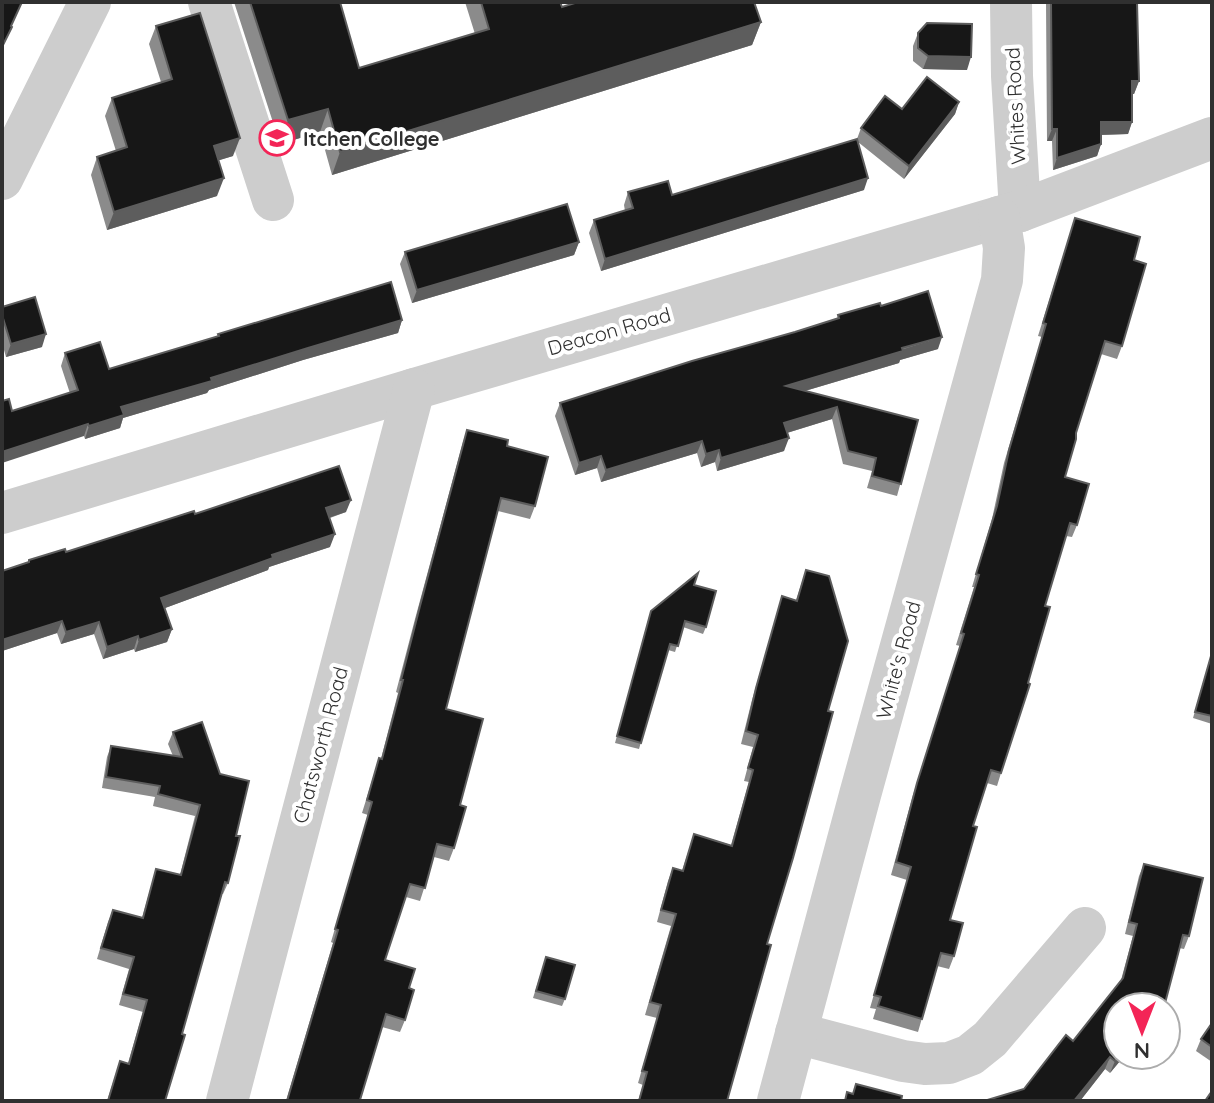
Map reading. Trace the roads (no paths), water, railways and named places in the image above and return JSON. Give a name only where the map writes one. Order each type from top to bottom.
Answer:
[{"type":"street","points":[[2,179],[90,2]]},
{"type":"street","points":[[209,2],[273,200]]},
{"type":"street","name":"Whites Road","points":[[1009,214],[1011,2]]},
{"type":"street","name":"Deacon Road","points":[[2,513],[1009,214],[1212,138]]},
{"type":"street","name":"White's Road","points":[[778,1101],[1002,280],[1009,214]]},
{"type":"street","name":"Chatsworth Road","points":[[227,1101],[414,389]]},
{"type":"street","points":[[796,1033],[903,1061],[949,1063],[970,1055],[990,1039],[1085,928]]},
{"type":"place","name":"Itchen College","points":[[277,138]]}]
